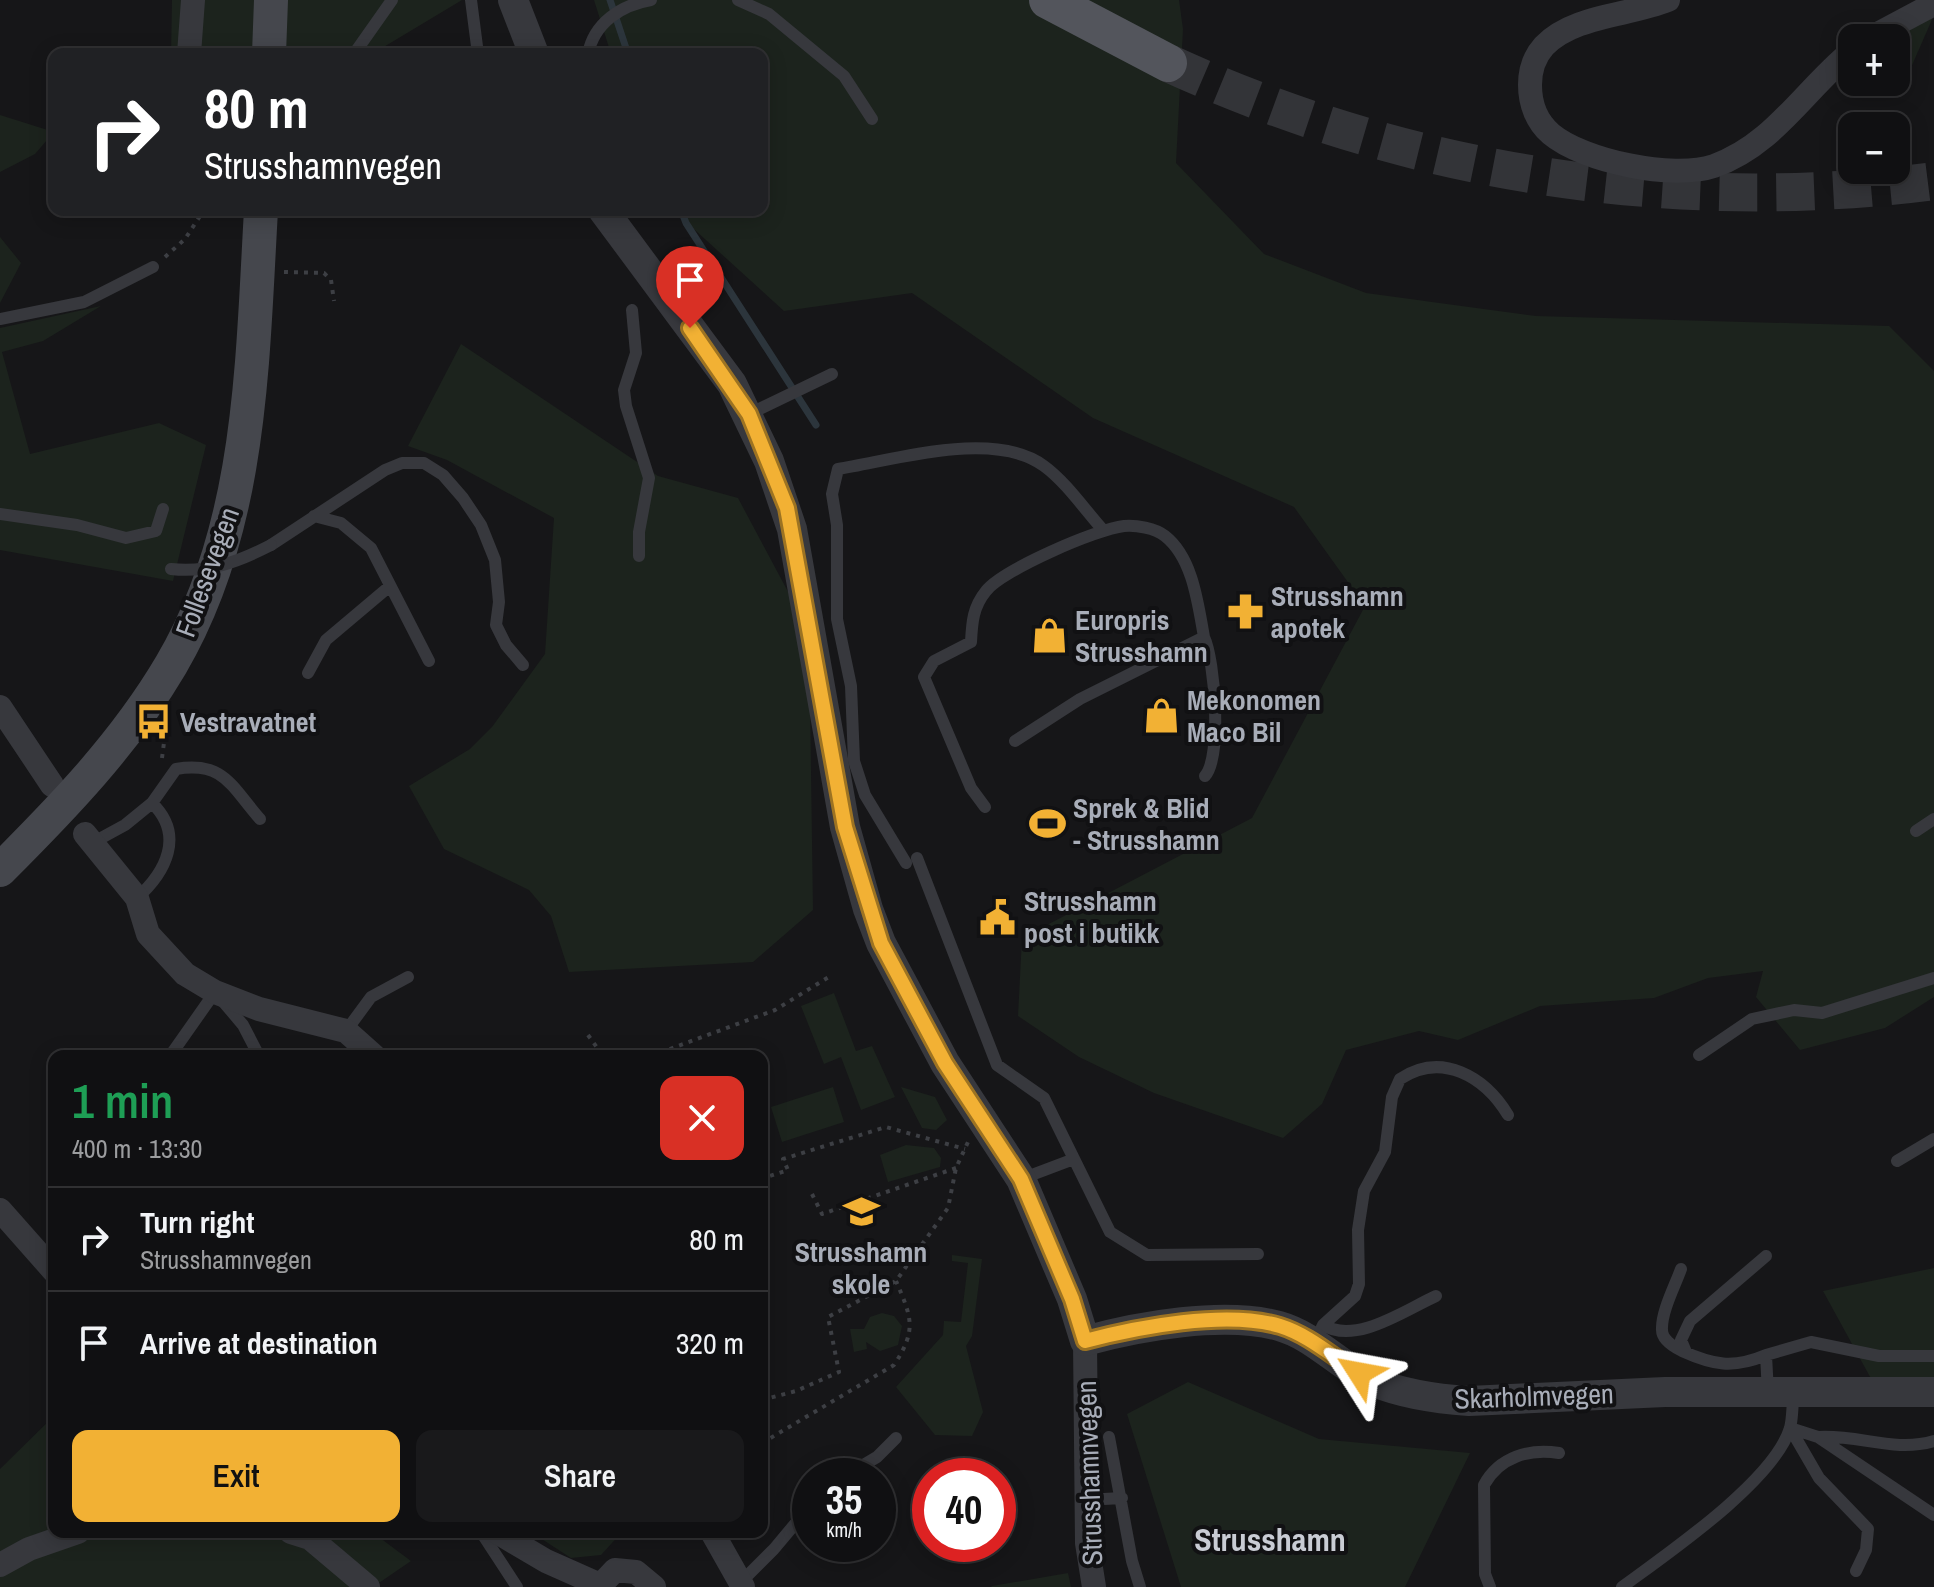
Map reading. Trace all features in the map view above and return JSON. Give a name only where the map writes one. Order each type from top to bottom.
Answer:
[{"type":"main road","points":[[269,48],[271,0]]},
{"type":"main road","points":[[1048,0],[1168,63]]},
{"type":"main road","name":"Follesevegen","points":[[4,858],[78,789],[144,706],[191,624],[213,572],[233,506],[252,370],[261,216]]},
{"type":"street","points":[[189,48],[193,0]]},
{"type":"street","points":[[513,0],[532,48]]},
{"type":"street","points":[[1668,0],[1576,26],[1544,46],[1535,59],[1530,93],[1533,107],[1551,134],[1586,152],[1653,170],[1682,172],[1711,167],[1764,139],[1838,65]]},
{"type":"street","points":[[1896,24],[1934,4]]},
{"type":"street","name":"Strusshamnvegen","points":[[608,216],[755,412],[787,508],[845,827],[868,909],[881,943],[945,1063],[1021,1179],[1072,1299],[1085,1341],[1087,1543],[1094,1587]]},
{"type":"street","points":[[0,707],[52,785]]},
{"type":"street","points":[[88,838],[137,898],[148,934],[185,974],[215,992],[259,1009],[346,1031],[367,1050]]},
{"type":"street","points":[[0,1210],[48,1264]]},
{"type":"street","name":"Skarholmvegen","points":[[1085,1341],[1160,1327],[1246,1320],[1319,1334],[1374,1381],[1440,1399],[1496,1403],[1633,1393],[1934,1392]]},
{"type":"street","points":[[0,1565],[29,1549],[61,1538]]},
{"type":"street","points":[[310,1538],[368,1587]]},
{"type":"street","points":[[507,1538],[599,1586],[615,1570],[626,1570],[636,1572],[654,1587]]},
{"type":"street","points":[[715,1538],[742,1584]]},
{"type":"lane","points":[[358,48],[392,0]]},
{"type":"lane","points":[[471,0],[477,48]]},
{"type":"lane","points":[[590,48],[599,27],[609,18],[651,0]]},
{"type":"lane","points":[[738,0],[769,14],[844,76],[872,119]]},
{"type":"lane","points":[[0,319],[84,302],[153,267]]},
{"type":"lane","points":[[632,310],[636,353],[624,390],[626,406],[649,478],[639,532],[639,556]]},
{"type":"lane","points":[[755,412],[832,374]]},
{"type":"lane","points":[[1103,530],[1044,466],[1010,451],[961,449],[838,469],[832,494],[837,525],[837,619],[851,686],[854,761],[865,795],[912,860],[997,1065],[1044,1098],[1110,1232],[1147,1255],[1258,1254]]},
{"type":"lane","points":[[171,569],[200,571],[222,566],[271,545],[402,463],[424,463],[463,498],[481,525],[495,560],[499,602],[496,625],[506,645],[523,665]]},
{"type":"lane","points":[[0,514],[77,525],[126,538],[156,531],[163,509]]},
{"type":"lane","points":[[314,516],[328,518],[353,531],[371,548],[429,661]]},
{"type":"lane","points":[[985,807],[971,788],[924,677],[934,661],[971,642],[976,606],[988,588],[1007,573],[1103,530],[1127,525],[1164,535],[1176,548],[1190,575],[1213,663],[1213,759],[1205,776]]},
{"type":"lane","points":[[308,673],[326,640],[390,586]]},
{"type":"lane","points":[[1015,741],[1080,699],[1204,637]]},
{"type":"lane","points":[[88,838],[125,825],[152,803],[176,769],[204,765],[222,775],[260,819]]},
{"type":"lane","points":[[137,898],[159,878],[172,843],[161,812],[152,803]]},
{"type":"lane","points":[[1916,831],[1934,819]]},
{"type":"lane","points":[[346,1031],[371,997],[408,977]]},
{"type":"lane","points":[[1699,1055],[1752,1019],[1794,1010],[1822,1013],[1934,978]]},
{"type":"lane","points":[[174,1050],[215,992],[243,1025],[256,1050]]},
{"type":"lane","points":[[1319,1334],[1355,1296],[1360,1270],[1358,1230],[1364,1191],[1385,1152],[1395,1087],[1408,1074],[1458,1069],[1492,1091],[1508,1115]]},
{"type":"lane","points":[[1897,1161],[1934,1139]]},
{"type":"lane","points":[[1021,1179],[1074,1159]]},
{"type":"lane","points":[[1686,1352],[1681,1340],[1690,1321],[1766,1256]]},
{"type":"lane","points":[[1681,1269],[1662,1332],[1674,1348],[1693,1358],[1727,1365],[1747,1363],[1811,1342],[1879,1356],[1934,1356]]},
{"type":"lane","name":"Skarholmvegen","points":[[1319,1334],[1360,1330],[1436,1296]]},
{"type":"lane","points":[[1766,1355],[1781,1392],[1790,1428],[1819,1478],[1868,1529],[1866,1550],[1856,1571]]},
{"type":"lane","points":[[1790,1428],[1818,1437],[1894,1447],[1934,1441]]},
{"type":"lane","points":[[1622,1587],[1742,1491],[1775,1456],[1790,1428]]},
{"type":"lane","points":[[1109,1437],[1132,1561],[1140,1587]]},
{"type":"lane","points":[[1818,1437],[1934,1515]]},
{"type":"lane","points":[[875,1458],[896,1438]]},
{"type":"lane","points":[[1490,1587],[1485,1574],[1484,1498],[1484,1485],[1489,1475],[1530,1451],[1559,1453]]},
{"type":"lane","points":[[1086,1500],[1122,1498]]},
{"type":"lane","points":[[742,1584],[792,1528]]},
{"type":"lane","points":[[485,1538],[517,1587]]},
{"type":"path","points":[[153,267],[185,239],[200,216]]},
{"type":"path","points":[[277,272],[324,273],[331,280],[334,301]]},
{"type":"path","points":[[144,706],[166,723],[152,803]]},
{"type":"path","points":[[667,1050],[775,1010],[832,975]]},
{"type":"path","points":[[588,1035],[599,1050]]},
{"type":"path","points":[[768,1177],[788,1170],[783,1159],[886,1127],[965,1149]]},
{"type":"path","points":[[768,1398],[796,1391],[839,1372],[828,1317],[896,1281],[948,1208],[956,1168],[972,1134]]},
{"type":"path","points":[[812,1194],[822,1214],[956,1168]]},
{"type":"path","points":[[768,1439],[894,1365],[908,1343],[911,1325],[896,1281]]},
{"type":"shaded area","points":[[172,0],[462,0],[382,48],[171,48]]},
{"type":"shaded area","points":[[594,0],[1179,0],[1183,29],[1176,163],[1264,254],[1366,293],[1536,316],[1889,326],[1934,371],[1934,997],[1885,1028],[1800,1050],[1756,997],[1763,971],[1708,978],[1654,998],[1540,1006],[1458,1040],[1419,1031],[1346,1050],[1322,1104],[1283,1138],[1154,1093],[1079,1057],[1018,1016],[1022,938],[1252,818],[1365,606],[1294,507],[1093,418],[912,293],[784,311],[680,216],[768,216],[768,48],[609,48]]},
{"type":"shaded area","points":[[1934,15],[1910,70],[1910,27]]},
{"type":"shaded area","points":[[0,115],[48,130],[48,139],[35,154],[0,172]]},
{"type":"shaded area","points":[[0,237],[21,263],[0,303]]},
{"type":"shaded area","points":[[101,306],[43,341],[2,352],[30,454],[159,423],[206,445],[173,581],[0,550],[0,328]]},
{"type":"shaded area","points":[[461,344],[658,476],[738,498],[809,631],[813,910],[753,962],[569,972],[551,916],[529,890],[444,849],[409,786],[470,749],[492,727],[545,654],[554,518],[447,460],[408,446]]},
{"type":"shaded area","points":[[834,993],[856,1051],[872,1046],[895,1097],[861,1110],[841,1057],[824,1064],[801,1006]]},
{"type":"shaded area","points":[[833,1087],[844,1122],[782,1142],[771,1107]]},
{"type":"shaded area","points":[[901,1087],[935,1097],[947,1120],[936,1130],[922,1128]]},
{"type":"shaded area","points":[[906,1145],[934,1148],[941,1158],[940,1167],[888,1182],[880,1155]]},
{"type":"shaded area","points":[[952,1255],[982,1259],[972,1336],[966,1346],[983,1412],[972,1436],[935,1435],[896,1387],[943,1335],[944,1321],[961,1322],[968,1263],[952,1261]]},
{"type":"shaded area","points":[[1934,1268],[1934,1393],[1880,1395],[1823,1291]]},
{"type":"shaded area","points":[[882,1313],[894,1316],[902,1326],[898,1345],[880,1351],[866,1342],[867,1349],[854,1352],[850,1329],[864,1329],[870,1317]]},
{"type":"shaded area","points":[[1188,1382],[1319,1439],[1470,1453],[1405,1587],[1181,1587],[1127,1414]]},
{"type":"shaded area","points":[[48,1422],[48,1538],[380,1538],[411,1561],[373,1587],[0,1587],[0,1469]]},
{"type":"shaded area","points":[[540,1538],[617,1538],[601,1555],[571,1558]]},
{"type":"shaded area","points":[[1068,1573],[1071,1587],[991,1587],[992,1586]]},
{"type":"waterway","points":[[610,0],[626,48]]},
{"type":"waterway","points":[[683,216],[816,425]]},
{"type":"tunnel","points":[[1168,63],[1259,101],[1352,133],[1447,158],[1543,176],[1640,188],[1738,192],[1836,190],[1934,181]]},
{"type":"place","name":"Strusshamn apotek","points":[[1245,612]]},
{"type":"place","name":"Europris Strusshamn","points":[[1049,636]]},
{"type":"place","name":"Mekonomen Maco Bil","points":[[1161,716]]},
{"type":"place","name":"Vestravatnet","points":[[154,722]]},
{"type":"place","name":"Sprek & Blid - Strusshamn","points":[[1047,824]]},
{"type":"place","name":"Strusshamn post i butikk","points":[[998,917]]},
{"type":"place","name":"Strusshamn skole","points":[[861,1212]]},
{"type":"district","name":"Strusshamn","points":[[1270,1540]]},
{"type":"route","points":[[690,328],[732,384],[749,414],[787,508],[799,580],[812,630],[824,718],[845,827],[881,943],[945,1063],[988,1123],[1021,1179],[1072,1299],[1085,1341],[1160,1327],[1246,1320],[1281,1327],[1315,1342],[1359,1373]]}]
